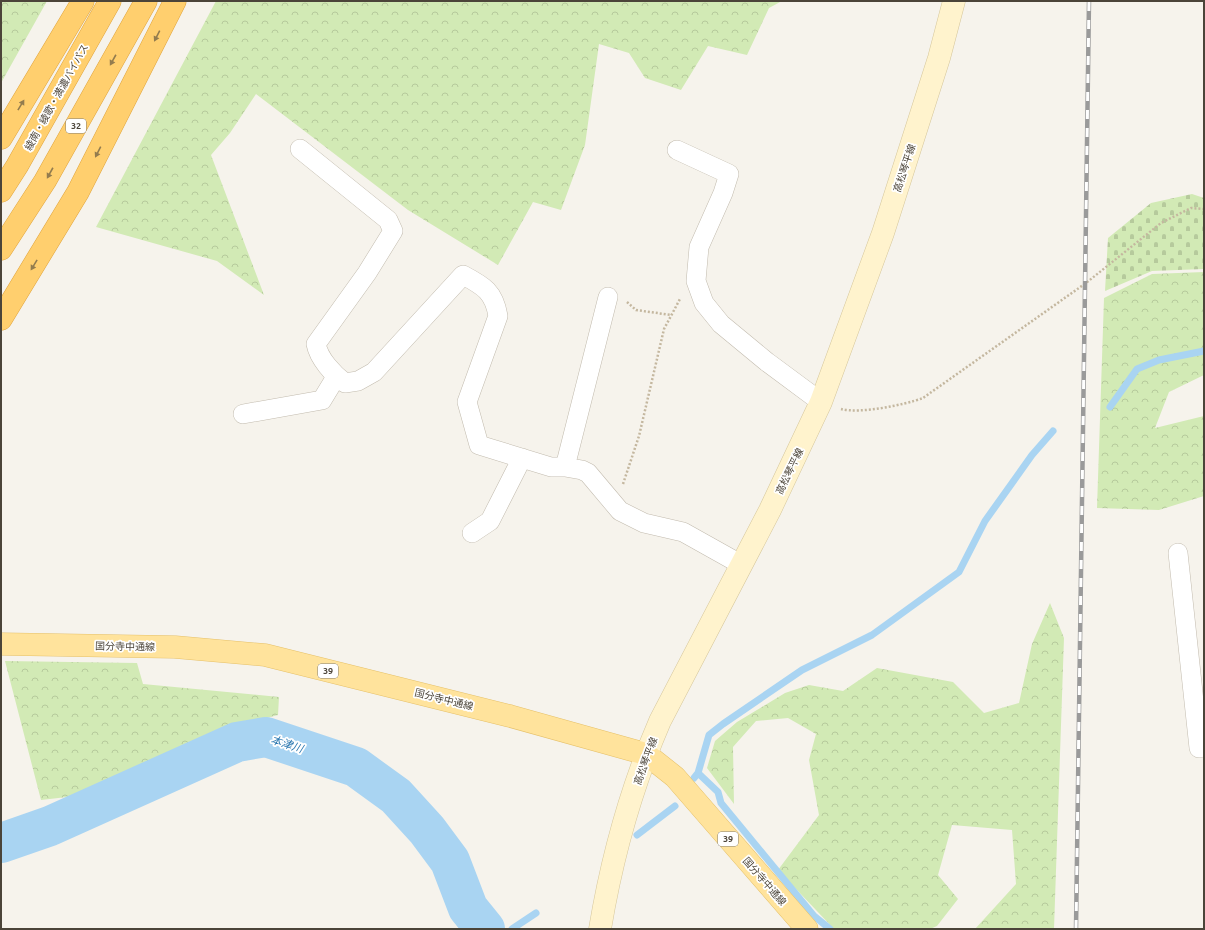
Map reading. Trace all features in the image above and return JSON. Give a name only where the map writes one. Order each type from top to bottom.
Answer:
[{"type":"highway","points":[[1,138],[83,1]]},
{"type":"highway","name":"綾南・綾歌・満濃バイパス","points":[[1,191],[18,166],[110,1]]},
{"type":"highway","name":"32","points":[[1,249],[45,181],[146,1]]},
{"type":"highway","points":[[1,319],[78,192],[174,1]]},
{"type":"main road","name":"高松琴平線","points":[[600,929],[618,840],[646,754],[660,721],[742,565],[799,452],[821,402],[883,233],[939,58],[954,1]]},
{"type":"main road","name":"国分寺中通線","points":[[1,644],[175,647],[265,655],[510,716],[646,754],[675,777],[807,929]]},
{"type":"street","points":[[300,149],[388,220],[393,231],[367,273],[316,344],[317,351],[336,377],[345,383],[358,381],[374,372],[463,276],[483,285],[496,303],[498,316],[467,402],[479,445],[551,467],[565,467],[582,470],[588,473],[612,504],[620,511],[644,523],[683,532],[742,565]]},
{"type":"street","points":[[677,150],[730,174],[700,247],[696,281],[704,303],[722,324],[744,343],[821,402]]},
{"type":"street","points":[[565,467],[608,297]]},
{"type":"street","points":[[242,414],[322,400],[336,377]]},
{"type":"street","points":[[472,533],[490,521],[522,458]]},
{"type":"street","points":[[1178,553],[1197,668],[1199,748]]},
{"type":"path","points":[[821,402],[850,411],[905,404],[923,398],[1086,283],[1160,223],[1191,208],[1204,209]]},
{"type":"path","points":[[608,297],[618,292],[636,310],[671,315]]},
{"type":"path","points":[[612,504],[626,479],[639,436],[664,329],[681,296]]},
{"type":"green space","points":[[1,1],[47,1],[1,83]]},
{"type":"green space","points":[[216,1],[782,1],[769,8],[747,55],[708,46],[681,90],[645,78],[629,53],[599,44],[585,145],[561,210],[533,202],[498,265],[408,210],[256,94],[230,133],[211,155],[264,295],[217,261],[96,227]]},
{"type":"green space","points":[[1192,194],[1204,198],[1204,269],[1152,271],[1105,291],[1108,238],[1151,203]]},
{"type":"green space","points":[[1204,272],[1204,375],[1169,392],[1155,428],[1204,416],[1204,496],[1159,510],[1097,508],[1104,298],[1152,274]]},
{"type":"green space","points":[[1050,603],[1064,638],[1054,929],[975,929],[1016,884],[1012,830],[952,825],[938,875],[958,899],[937,926],[930,929],[834,929],[778,870],[819,815],[809,760],[816,734],[788,718],[756,721],[733,747],[734,804],[707,768],[715,741],[737,722],[785,693],[809,685],[843,691],[877,668],[953,682],[984,713],[1019,703],[1032,644]]},
{"type":"green space","points":[[5,661],[137,663],[143,684],[279,697],[278,715],[225,729],[93,794],[41,800]]},
{"type":"waterway","points":[[1110,407],[1137,369],[1159,360],[1204,351]]},
{"type":"waterway","points":[[694,778],[698,773],[709,735],[723,724],[802,670],[872,635],[959,572],[985,521],[1032,455],[1053,431]]},
{"type":"waterway","name":"本津川","points":[[1,843],[50,826],[237,742],[266,737],[356,767],[396,796],[427,830],[450,861],[468,908],[485,929]]},
{"type":"waterway","points":[[698,773],[718,792],[721,803],[814,916],[830,929]]},
{"type":"waterway","points":[[637,835],[675,806]]},
{"type":"waterway","points":[[512,929],[536,913]]},
{"type":"railway","points":[[1076,929],[1089,1]]}]
